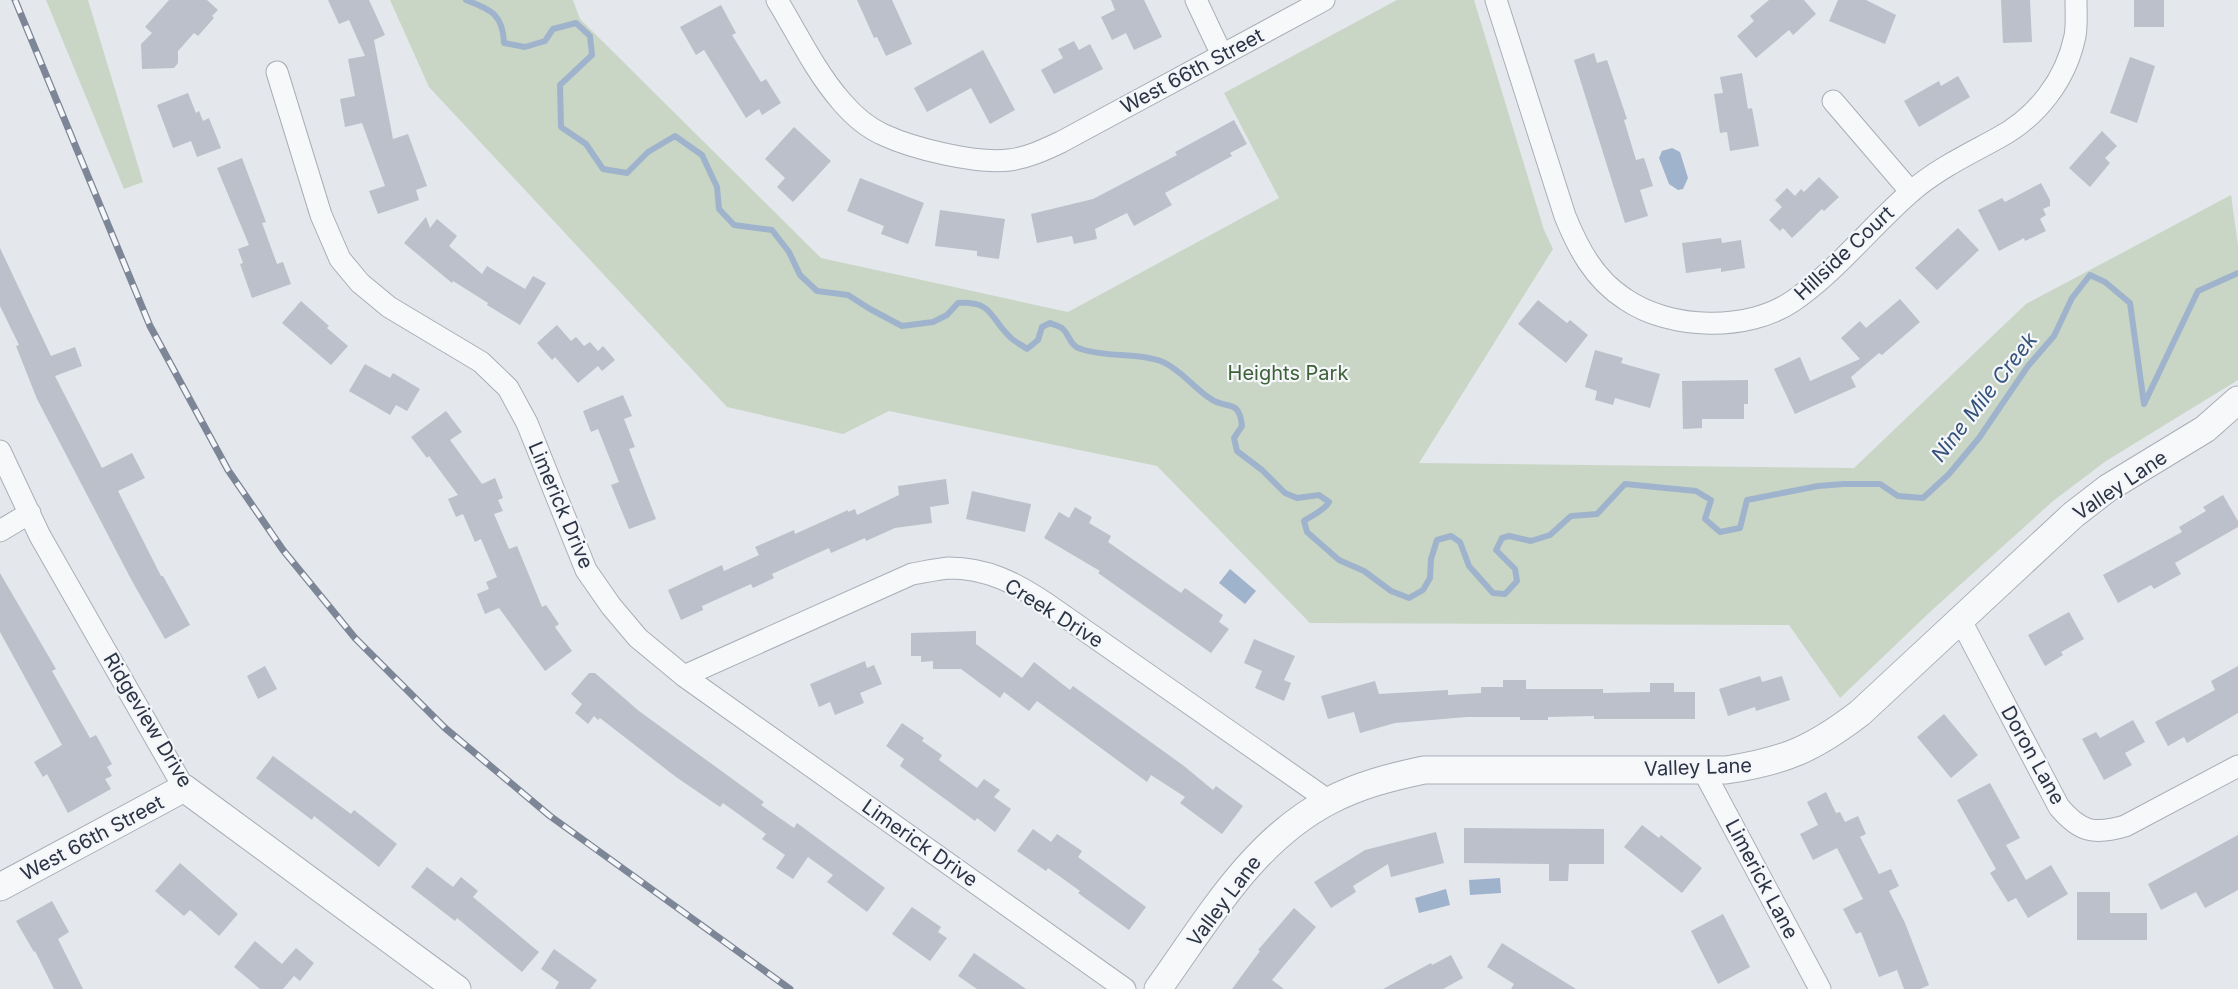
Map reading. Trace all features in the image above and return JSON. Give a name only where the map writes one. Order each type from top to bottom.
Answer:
[{"type":"street","name":"West 66th Street","points":[[777,0],[841,101],[861,120],[882,134],[906,143],[984,161],[1010,160],[1035,154],[1324,0]]},
{"type":"street","points":[[1196,0],[1222,55]]},
{"type":"street","name":"Hillside Court","points":[[1496,0],[1565,216],[1578,248],[1599,276],[1625,300],[1657,315],[1690,323],[1724,324],[1760,316],[1791,302],[1817,281],[1911,192],[1960,158],[2000,138],[2027,119],[2049,94],[2066,65],[2075,35],[2076,0]]},
{"type":"street","name":"Limerick Drive","points":[[277,72],[321,215],[340,259],[360,283],[389,307],[481,362],[508,388],[527,423],[586,570],[611,606],[638,638],[684,676],[1125,989]]},
{"type":"street","points":[[1833,102],[1911,192]]},
{"type":"street","name":"Valley Lane","points":[[1158,989],[1256,856],[1292,824],[1329,801],[1377,781],[1424,770],[1726,770],[1762,765],[1797,753],[1831,735],[1860,713],[2073,515],[2108,488],[2205,429],[2238,400]]},
{"type":"street","name":"Ridgeview Drive","points":[[0,451],[40,536],[184,788],[457,989]]},
{"type":"street","points":[[0,531],[30,513]]},
{"type":"street","name":"Creek Drive","points":[[684,676],[912,574],[948,568],[983,572],[1017,584],[1329,801]]},
{"type":"street","name":"Doron Lane","points":[[1960,620],[2060,807],[2071,821],[2088,830],[2106,831],[2125,826],[2238,766]]},
{"type":"street","name":"Limerick Lane","points":[[1703,770],[1820,989]]},
{"type":"street","name":"West 66th Street","points":[[0,887],[184,788]]},
{"type":"green space","points":[[46,0],[88,0],[143,182],[124,189]]},
{"type":"green space","name":"Heights Park","points":[[390,0],[573,0],[580,19],[821,258],[1068,312],[1279,198],[1224,93],[1397,0],[1474,0],[1544,230],[1553,249],[1419,463],[1854,468],[2026,304],[2231,195],[2238,246],[2238,380],[2106,461],[2053,501],[1931,611],[1840,698],[1789,625],[1310,623],[1157,466],[889,411],[843,434],[727,407],[429,87]]},
{"type":"water","points":[[1672,148],[1680,152],[1688,178],[1683,189],[1678,190],[1669,184],[1659,158],[1662,151]]},
{"type":"water","points":[[1230,569],[1256,591],[1245,604],[1219,583]]},
{"type":"water","points":[[1500,878],[1501,893],[1470,895],[1469,880]]},
{"type":"water","points":[[1446,889],[1450,905],[1419,913],[1415,898]]},
{"type":"building","points":[[169,0],[207,0],[218,10],[198,36],[194,33],[178,51],[178,63],[174,68],[142,69],[141,44],[152,33],[145,27]]},
{"type":"building","points":[[328,0],[369,0],[385,35],[374,40],[393,139],[408,134],[427,186],[416,190],[419,200],[378,214],[369,191],[385,186],[362,123],[345,127],[340,99],[355,96],[348,59],[365,56],[349,20],[339,24]]},
{"type":"building","points":[[857,0],[892,0],[912,44],[886,56],[877,37],[874,38]]},
{"type":"building","points":[[1111,0],[1144,0],[1162,37],[1134,50],[1126,33],[1112,40],[1101,17],[1115,10]]},
{"type":"building","points":[[1769,0],[1804,0],[1816,14],[1793,35],[1789,30],[1756,58],[1737,36],[1754,21],[1750,16]]},
{"type":"building","points":[[1838,0],[1866,0],[1896,15],[1885,44],[1829,21]]},
{"type":"building","points":[[2001,0],[2030,0],[2032,42],[2003,43]]},
{"type":"building","points":[[2134,0],[2164,0],[2164,27],[2134,27]]},
{"type":"building","points":[[721,5],[736,33],[732,35],[761,82],[766,79],[781,103],[762,115],[759,109],[746,118],[704,50],[696,55],[680,27]]},
{"type":"building","points":[[1074,41],[1079,50],[1090,44],[1103,69],[1054,94],[1041,70],[1063,58],[1058,49]]},
{"type":"building","points":[[983,50],[1015,110],[990,124],[971,88],[927,112],[914,88]]},
{"type":"building","points":[[1594,53],[1597,63],[1607,60],[1627,119],[1624,120],[1636,160],[1644,158],[1653,186],[1640,190],[1648,216],[1625,223],[1574,60]]},
{"type":"building","points":[[2130,57],[2155,66],[2137,123],[2110,113]]},
{"type":"building","points":[[1742,73],[1748,109],[1752,108],[1759,146],[1730,151],[1727,132],[1720,133],[1714,94],[1723,93],[1720,77]]},
{"type":"building","points":[[1958,76],[1970,97],[1919,127],[1904,101],[1939,81],[1941,86]]},
{"type":"building","points":[[188,93],[196,113],[199,111],[203,121],[209,118],[221,148],[197,157],[191,141],[173,148],[157,105]]},
{"type":"building","points":[[1234,120],[1247,144],[1230,153],[1232,156],[1165,193],[1172,205],[1134,226],[1127,213],[1095,229],[1097,239],[1074,244],[1072,236],[1037,243],[1031,214],[1093,199],[1177,155],[1175,152]]},
{"type":"building","points":[[794,127],[831,161],[793,202],[777,187],[785,178],[765,159]]},
{"type":"building","points":[[2102,131],[2117,146],[2105,158],[2110,163],[2090,187],[2069,168]]},
{"type":"building","points":[[242,158],[266,222],[262,223],[277,264],[283,262],[291,284],[252,298],[240,264],[243,263],[238,249],[249,245],[217,168]]},
{"type":"building","points":[[1819,177],[1839,197],[1824,211],[1822,209],[1792,238],[1783,228],[1780,231],[1769,220],[1782,207],[1775,200],[1787,188],[1795,196],[1801,189],[1804,192]]},
{"type":"building","points":[[860,178],[924,203],[908,244],[881,234],[884,226],[847,211]]},
{"type":"building","points":[[2041,183],[2050,200],[2050,206],[2043,209],[2046,215],[2040,219],[2046,231],[2025,241],[2024,238],[1999,251],[1978,210],[2002,198],[2005,202]]},
{"type":"building","points":[[940,210],[1005,219],[999,259],[977,256],[977,251],[935,246]]},
{"type":"building","points":[[426,217],[430,228],[437,219],[457,236],[449,246],[482,274],[487,266],[525,289],[533,276],[546,283],[520,325],[453,281],[452,283],[404,243]]},
{"type":"building","points":[[1958,228],[1979,250],[1937,290],[1915,268]]},
{"type":"building","points":[[1721,238],[1722,243],[1741,240],[1745,268],[1721,272],[1721,268],[1686,273],[1682,243]]},
{"type":"building","points":[[0,248],[51,356],[75,347],[82,366],[55,376],[102,468],[132,453],[145,478],[118,491],[161,576],[190,625],[165,639],[132,581],[37,399],[16,346],[19,345],[0,306]]},
{"type":"building","points":[[1900,299],[1920,322],[1882,355],[1879,353],[1851,377],[1856,387],[1795,414],[1774,369],[1800,357],[1810,381],[1860,359],[1841,338],[1860,321],[1866,328]]},
{"type":"building","points":[[1538,300],[1567,323],[1570,320],[1588,335],[1566,363],[1518,324]]},
{"type":"building","points":[[301,301],[348,346],[331,365],[282,323]]},
{"type":"building","points":[[557,325],[571,341],[576,337],[584,346],[590,342],[598,351],[603,346],[615,360],[602,371],[598,366],[578,383],[555,357],[552,360],[537,343]]},
{"type":"building","points":[[1595,350],[1623,358],[1621,363],[1660,374],[1650,408],[1615,398],[1613,405],[1595,400],[1597,391],[1585,387]]},
{"type":"building","points":[[365,364],[390,378],[393,373],[420,389],[407,411],[396,405],[390,415],[349,391]]},
{"type":"building","points":[[1748,380],[1748,404],[1744,404],[1744,419],[1702,419],[1702,428],[1683,429],[1682,381]]},
{"type":"building","points":[[623,395],[632,416],[624,419],[635,447],[629,449],[656,519],[629,529],[611,485],[619,482],[598,429],[591,432],[583,411]]},
{"type":"building","points":[[446,411],[462,432],[450,440],[482,484],[495,478],[503,498],[498,500],[503,511],[494,514],[509,549],[517,546],[542,607],[546,605],[559,624],[555,627],[572,651],[545,671],[499,608],[485,614],[477,594],[489,589],[486,582],[497,577],[481,539],[475,542],[463,514],[456,517],[448,499],[458,495],[429,456],[427,458],[411,437]]},
{"type":"building","points":[[946,479],[949,504],[930,507],[932,523],[895,528],[831,553],[829,548],[772,574],[774,578],[753,588],[751,584],[702,606],[703,610],[681,620],[668,590],[722,565],[724,571],[759,555],[755,547],[794,530],[795,534],[848,510],[848,512],[855,509],[857,515],[899,495],[898,486]]},
{"type":"building","points":[[972,491],[1031,504],[1025,532],[966,519]]},
{"type":"building","points":[[2223,495],[2238,521],[2238,527],[2175,563],[2181,574],[2154,589],[2151,585],[2118,603],[2103,575],[2182,532],[2179,527],[2206,511],[2203,507]]},
{"type":"building","points":[[1075,507],[1092,517],[1089,523],[1111,536],[1108,542],[1181,593],[1185,588],[1223,615],[1219,622],[1229,629],[1211,653],[1098,573],[1100,571],[1044,538],[1059,512],[1069,518]]},
{"type":"building","points":[[0,573],[56,669],[52,671],[90,738],[96,735],[112,764],[107,767],[112,776],[105,779],[111,789],[68,813],[47,774],[43,777],[34,762],[62,745],[0,632]]},
{"type":"building","points":[[2069,612],[2084,639],[2061,652],[2063,655],[2045,666],[2028,635]]},
{"type":"building","points":[[976,631],[976,644],[1022,678],[1034,662],[1070,690],[1073,686],[1184,766],[1213,790],[1216,786],[1243,806],[1222,834],[1180,803],[1185,797],[1151,775],[1147,782],[1037,701],[1029,711],[1004,692],[1000,698],[961,669],[933,669],[933,661],[921,662],[921,656],[911,656],[911,633]]},
{"type":"building","points":[[1254,639],[1295,656],[1284,680],[1291,683],[1284,701],[1255,688],[1262,671],[1244,663]]},
{"type":"building","points":[[865,661],[867,668],[874,665],[882,684],[860,693],[864,703],[835,715],[830,702],[819,707],[810,684]]},
{"type":"building","points":[[265,666],[277,689],[258,699],[247,676]]},
{"type":"building","points":[[2238,666],[2238,713],[2187,743],[2184,737],[2168,746],[2155,722],[2215,690],[2211,681]]},
{"type":"building","points":[[589,673],[595,673],[639,711],[764,802],[761,805],[794,828],[797,823],[885,888],[867,912],[827,882],[833,875],[808,857],[793,879],[776,868],[785,855],[762,839],[766,834],[723,803],[720,807],[676,777],[600,718],[598,720],[594,716],[588,724],[575,713],[582,704],[571,694]]},
{"type":"building","points":[[1760,676],[1762,682],[1782,676],[1790,700],[1756,711],[1755,707],[1728,716],[1719,689]]},
{"type":"building","points":[[1503,680],[1526,680],[1526,689],[1603,689],[1603,693],[1650,692],[1650,683],[1674,683],[1674,692],[1695,692],[1695,719],[1594,719],[1594,716],[1520,720],[1520,717],[1467,717],[1395,723],[1360,733],[1354,712],[1328,719],[1321,696],[1375,681],[1379,694],[1448,690],[1448,695],[1481,693],[1481,687],[1503,687]]},
{"type":"building","points":[[1944,714],[1978,755],[1951,778],[1917,737]]},
{"type":"building","points":[[2133,720],[2145,742],[2125,753],[2132,765],[2104,780],[2082,739],[2096,732],[2100,738]]},
{"type":"building","points":[[902,723],[924,738],[922,741],[942,755],[939,760],[977,788],[984,779],[1000,790],[994,797],[1011,809],[995,832],[977,818],[975,821],[900,766],[904,759],[886,746]]},
{"type":"building","points":[[273,756],[351,814],[354,810],[397,844],[379,867],[314,816],[312,820],[256,778]]},
{"type":"building","points":[[1990,783],[2020,838],[2006,845],[2026,880],[2051,865],[2068,894],[2028,918],[2016,898],[2008,902],[1990,873],[1996,869],[1957,800]]},
{"type":"building","points":[[1826,792],[1836,813],[1840,812],[1845,822],[1858,816],[1866,834],[1860,837],[1879,874],[1891,869],[1899,886],[1889,891],[1905,923],[1929,985],[1920,989],[1904,989],[1897,970],[1879,977],[1861,932],[1856,934],[1843,909],[1863,899],[1837,848],[1813,860],[1800,834],[1818,825],[1807,802]]},
{"type":"building","points":[[1642,825],[1659,838],[1661,835],[1702,868],[1682,893],[1624,847]]},
{"type":"building","points":[[1464,828],[1604,829],[1604,864],[1569,864],[1568,881],[1549,881],[1549,864],[1464,863]]},
{"type":"building","points":[[1033,829],[1051,842],[1057,834],[1082,851],[1078,857],[1146,907],[1129,930],[1048,868],[1046,871],[1017,851]]},
{"type":"building","points":[[1436,832],[1444,863],[1391,877],[1388,864],[1353,886],[1356,892],[1331,908],[1314,882],[1365,850]]},
{"type":"building","points":[[2238,835],[2238,890],[2205,908],[2196,892],[2161,910],[2148,884]]},
{"type":"building","points":[[180,863],[238,914],[219,936],[190,910],[184,916],[155,891]]},
{"type":"building","points":[[427,867],[453,887],[461,877],[478,891],[473,897],[539,952],[522,972],[457,918],[455,921],[411,887]]},
{"type":"building","points":[[2077,892],[2110,892],[2110,913],[2147,913],[2147,940],[2077,940]]},
{"type":"building","points":[[52,901],[69,932],[58,939],[83,989],[54,989],[35,951],[16,921]]},
{"type":"building","points":[[912,907],[941,927],[938,932],[947,938],[930,961],[892,934]]},
{"type":"building","points":[[1294,908],[1316,927],[1272,980],[1284,989],[1232,989],[1260,951],[1258,950]]},
{"type":"building","points":[[1723,914],[1750,967],[1718,984],[1691,931]]},
{"type":"building","points":[[255,941],[282,964],[296,948],[314,963],[300,981],[294,976],[283,989],[260,989],[234,967]]},
{"type":"building","points":[[1502,943],[1576,989],[1511,989],[1514,984],[1487,967]]},
{"type":"building","points":[[554,949],[597,980],[590,989],[555,989],[559,982],[541,969]]},
{"type":"building","points":[[974,953],[1026,989],[977,989],[958,976]]},
{"type":"building","points":[[1451,955],[1463,978],[1443,989],[1383,989],[1431,963],[1432,965]]},
{"type":"waterway","name":"Nine Mile Creek","points":[[466,0],[494,14],[501,25],[504,43],[525,47],[545,41],[553,29],[576,23],[590,36],[592,55],[560,85],[561,127],[586,144],[603,169],[627,173],[648,152],[675,136],[702,155],[717,187],[719,209],[734,225],[772,230],[789,252],[800,275],[817,291],[848,295],[902,326],[933,322],[947,315],[958,303],[970,303],[990,312],[1004,331],[1027,349],[1038,340],[1042,327],[1050,323],[1063,329],[1077,348],[1091,352],[1144,357],[1170,365],[1211,399],[1235,408],[1242,426],[1234,438],[1237,451],[1262,470],[1285,493],[1297,498],[1319,495],[1329,502],[1304,521],[1307,532],[1339,560],[1364,571],[1391,591],[1409,598],[1423,590],[1430,578],[1431,559],[1437,540],[1451,536],[1460,542],[1469,566],[1493,593],[1505,594],[1517,581],[1515,569],[1496,550],[1502,538],[1509,536],[1531,541],[1550,535],[1571,516],[1597,514],[1625,484],[1696,491],[1711,500],[1705,519],[1720,532],[1740,528],[1747,500],[1818,486],[1880,484],[1898,496],[1923,498],[1949,474],[1979,438],[2028,366],[2054,336],[2072,298],[2090,275],[2105,282],[2130,303],[2144,404],[2198,291],[2238,273]]},
{"type":"railway","points":[[15,0],[150,326],[228,470],[283,550],[355,638],[445,728],[550,816],[790,989]]}]
